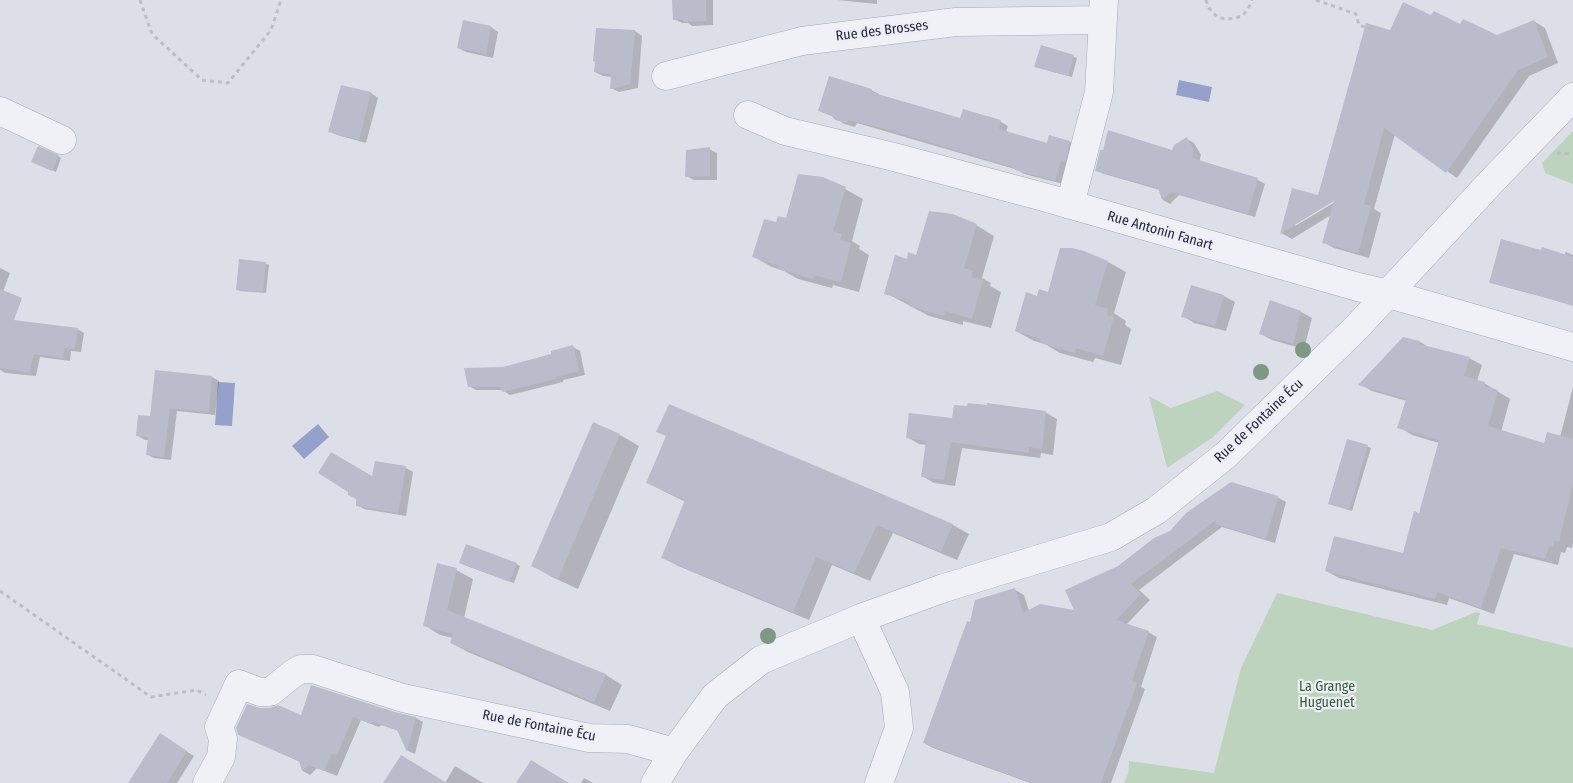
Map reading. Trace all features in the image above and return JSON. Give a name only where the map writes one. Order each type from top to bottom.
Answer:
[{"type":"street","name":"Rue des Brosses","points":[[666,76],[802,41],[956,22],[1104,10],[1099,92],[1070,205]]},
{"type":"street","name":"Rue de Fontaine Écu","points":[[655,783],[674,752],[715,696],[761,660],[861,618],[944,588],[1111,537],[1157,510],[1227,454],[1358,327],[1432,245],[1573,97]]},
{"type":"street","points":[[0,111],[62,140]]},
{"type":"street","name":"Rue Antonin Fanart","points":[[748,115],[785,131],[890,156],[1070,205],[1573,347]]},
{"type":"street","points":[[861,618],[895,692],[899,728],[878,783]]},
{"type":"street","name":"Rue de Fontaine Écu","points":[[229,706],[239,684],[260,692],[270,692],[294,673],[302,669],[313,669],[403,698],[589,738],[628,740],[674,752]]},
{"type":"street","points":[[207,783],[221,757],[223,739],[219,727],[229,706]]},
{"type":"path","points":[[140,0],[152,34],[202,80],[228,82],[271,30],[280,0]]},
{"type":"path","points":[[1206,0],[1214,14],[1220,18],[1228,19],[1243,15],[1248,10],[1252,0]]},
{"type":"path","points":[[1316,0],[1356,14],[1359,25],[1365,27],[1383,51]]},
{"type":"path","points":[[1555,152],[1571,154],[1573,152]]},
{"type":"path","points":[[0,591],[151,697],[197,690],[229,706]]},
{"type":"green space","points":[[1573,131],[1573,184],[1545,173],[1542,163]]},
{"type":"green space","points":[[1217,391],[1245,405],[1212,438],[1167,468],[1149,396],[1171,408]]},
{"type":"green space","name":"La Grange Huguenet","points":[[1277,593],[1432,630],[1476,612],[1480,613],[1477,624],[1573,648],[1573,783],[1124,783],[1128,774],[1129,761],[1214,773],[1241,668]]},
{"type":"water","points":[[1179,80],[1212,87],[1209,102],[1176,95]]},
{"type":"water","points":[[218,382],[235,383],[232,426],[215,425]]},
{"type":"water","points":[[318,424],[329,437],[304,459],[292,446]]},
{"type":"building","points":[[672,0],[706,0],[706,21],[683,22],[683,19],[673,20]]},
{"type":"building","points":[[1403,2],[1431,15],[1434,11],[1460,24],[1463,19],[1497,35],[1534,20],[1548,57],[1518,70],[1446,173],[1384,128],[1364,204],[1371,206],[1358,253],[1322,243],[1334,201],[1280,234],[1292,188],[1318,195],[1366,23],[1390,30]]},
{"type":"building","points":[[463,20],[491,26],[486,54],[457,48]]},
{"type":"building","points":[[596,28],[635,30],[630,84],[610,89],[611,74],[594,72]]},
{"type":"building","points":[[1041,45],[1074,55],[1068,76],[1034,67]]},
{"type":"building","points":[[829,76],[872,89],[871,92],[960,118],[963,109],[1001,120],[999,129],[1047,143],[1049,135],[1070,141],[1065,162],[1061,161],[1055,181],[889,130],[849,120],[847,123],[835,120],[831,115],[818,111]]},
{"type":"building","points":[[341,85],[371,92],[359,140],[328,132]]},
{"type":"building","points":[[1108,130],[1172,150],[1174,145],[1187,137],[1194,150],[1192,158],[1258,178],[1248,214],[1171,192],[1162,200],[1158,188],[1095,171],[1100,150],[1103,150]]},
{"type":"building","points":[[38,146],[59,155],[52,171],[31,162]]},
{"type":"building","points":[[710,147],[710,176],[685,177],[686,150]]},
{"type":"building","points":[[798,174],[823,177],[846,187],[833,231],[842,234],[840,240],[851,243],[841,282],[814,275],[813,279],[778,269],[779,266],[752,257],[764,219],[776,222],[778,216],[786,218]]},
{"type":"building","points":[[929,211],[953,214],[977,224],[964,268],[973,271],[971,277],[983,280],[972,319],[945,311],[944,316],[909,306],[910,302],[884,294],[895,255],[907,259],[908,252],[916,255]]},
{"type":"building","points":[[1501,239],[1541,250],[1542,247],[1573,257],[1573,306],[1489,283]]},
{"type":"building","points":[[1060,248],[1084,251],[1108,261],[1095,305],[1108,309],[1107,315],[1114,317],[1103,356],[1076,348],[1075,353],[1040,343],[1041,339],[1015,331],[1026,292],[1037,296],[1039,289],[1048,292]]},
{"type":"building","points":[[239,259],[266,262],[263,292],[236,290]]},
{"type":"building","points":[[1191,285],[1224,295],[1215,326],[1181,317]]},
{"type":"building","points":[[0,289],[22,298],[14,320],[78,328],[75,349],[65,348],[63,358],[34,354],[29,373],[0,368]]},
{"type":"building","points":[[1270,300],[1301,311],[1293,344],[1259,334]]},
{"type":"building","points":[[1403,337],[1420,341],[1419,344],[1470,357],[1464,376],[1485,382],[1484,386],[1498,390],[1488,426],[1544,443],[1547,432],[1573,439],[1573,483],[1559,542],[1554,541],[1553,547],[1549,546],[1545,559],[1501,548],[1481,608],[1437,592],[1435,599],[1325,571],[1334,536],[1403,553],[1414,511],[1419,513],[1439,440],[1397,428],[1406,399],[1358,385]]},
{"type":"building","points":[[573,345],[579,371],[556,377],[556,379],[502,392],[501,387],[468,387],[464,368],[503,367],[551,354],[551,351]]},
{"type":"building","points":[[155,370],[212,376],[209,412],[170,408],[164,457],[146,455],[148,437],[136,436],[138,415],[150,416]]},
{"type":"building","points":[[968,403],[987,405],[987,403],[1046,411],[1042,449],[1029,447],[1029,453],[951,442],[944,480],[921,477],[926,441],[906,438],[909,413],[952,418],[954,405],[967,406]]},
{"type":"building","points":[[669,404],[953,524],[941,552],[877,525],[854,573],[816,557],[793,612],[661,558],[685,500],[646,483],[666,436],[656,432]]},
{"type":"building","points":[[593,422],[620,434],[558,579],[531,566]]},
{"type":"building","points":[[1347,439],[1368,445],[1349,510],[1328,504]]},
{"type":"building","points":[[331,452],[372,476],[375,461],[406,466],[398,513],[356,506],[356,499],[348,495],[348,492],[318,473]]},
{"type":"building","points":[[1231,482],[1278,496],[1266,539],[1215,524],[1216,520],[1131,584],[1141,594],[1116,620],[1149,631],[1132,681],[1137,683],[1101,783],[1032,783],[923,743],[967,621],[970,622],[975,600],[1015,588],[1023,613],[1040,604],[1074,610],[1065,590],[1118,566],[1154,538],[1170,531],[1186,513]]},
{"type":"building","points":[[466,544],[517,563],[510,582],[459,563]]},
{"type":"building","points":[[437,563],[457,568],[447,610],[606,674],[594,702],[450,643],[453,634],[423,626]]},
{"type":"building","points":[[311,685],[416,717],[407,752],[397,730],[373,722],[371,724],[353,717],[337,755],[332,753],[324,771],[309,765],[302,771],[299,761],[238,735],[236,728],[247,704],[260,708],[270,708],[278,705],[301,715]]},
{"type":"building","points":[[160,733],[187,751],[167,783],[128,783]]},
{"type":"building","points":[[401,755],[447,783],[383,783]]},
{"type":"building","points":[[531,760],[569,783],[516,783]]}]
